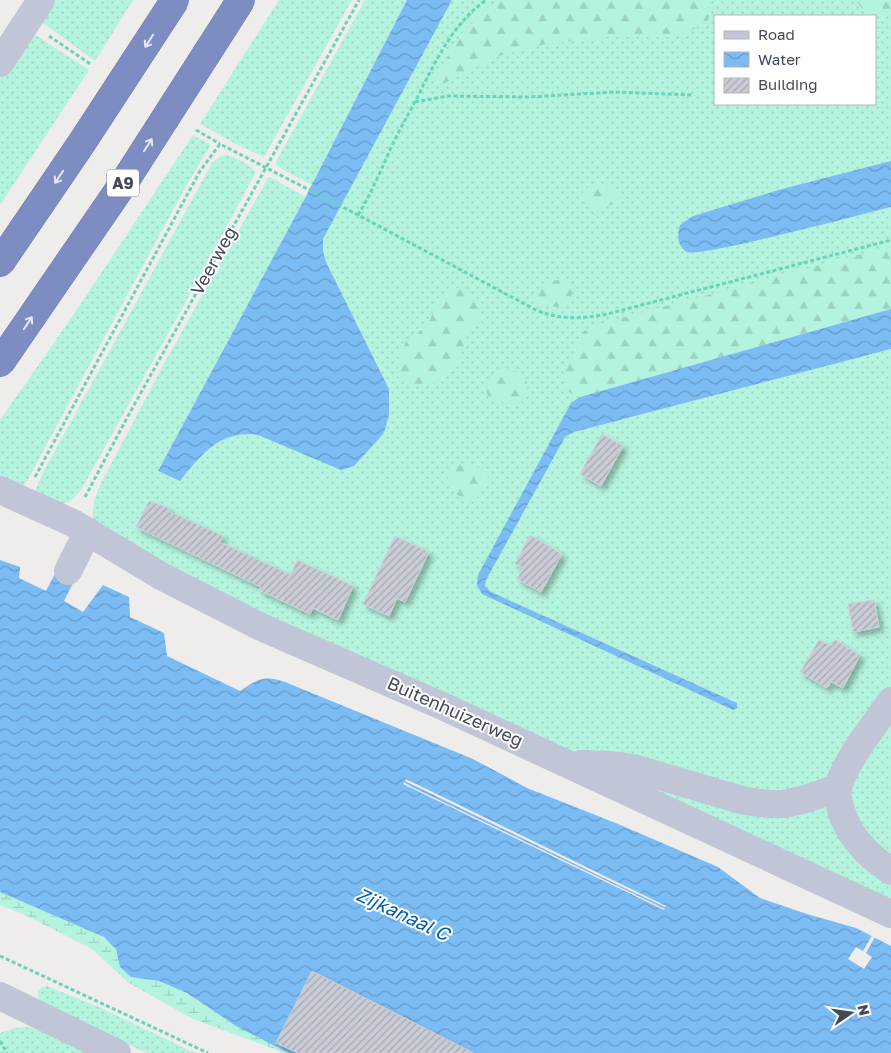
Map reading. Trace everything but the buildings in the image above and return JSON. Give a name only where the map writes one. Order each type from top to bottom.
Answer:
[{"type":"highway","points":[[0,263],[81,144],[175,0]]},
{"type":"highway","name":"A9","points":[[0,363],[125,180],[241,0]]},
{"type":"street","points":[[0,63],[34,11]]},
{"type":"street","name":"Buitenhuizerweg","points":[[12,495],[80,527],[161,576],[261,627],[440,705],[891,914]]},
{"type":"street","points":[[68,571],[80,527]]},
{"type":"street","points":[[891,701],[853,756],[837,788],[843,818],[851,834],[863,849],[891,872]]},
{"type":"street","points":[[569,764],[612,765],[633,768],[745,801],[769,804],[784,804],[837,788]]},
{"type":"street","points":[[4,1004],[117,1053]]},
{"type":"path","name":"Veerweg","points":[[80,527],[88,492],[358,0]]},
{"type":"path","points":[[358,215],[415,102],[457,27],[486,0]]},
{"type":"path","points":[[34,11],[92,65]]},
{"type":"path","points":[[415,102],[448,96],[527,97],[615,92],[693,95]]},
{"type":"path","points":[[196,130],[548,315],[572,318],[607,314],[891,240]]},
{"type":"path","points":[[12,495],[38,470],[195,179],[220,144]]},
{"type":"path","points":[[0,956],[208,1053]]},
{"type":"path","points":[[0,1041],[7,1053]]},
{"type":"green space","points":[[48,0],[133,0],[95,61],[39,20]]},
{"type":"green space","points":[[279,0],[352,0],[264,157],[200,124]]},
{"type":"green space","points":[[365,0],[407,0],[312,185],[277,166],[276,162]]},
{"type":"green space","points":[[452,0],[891,0],[891,309],[580,397],[565,437],[574,432],[891,349],[891,906],[382,672],[122,543],[93,519],[95,499],[102,481],[166,360],[270,177],[306,197],[158,471],[180,481],[204,453],[213,446],[222,440],[245,434],[258,435],[354,466],[366,452],[389,389],[327,264],[323,252],[323,239]]},
{"type":"green space","points":[[504,0],[703,0],[710,10],[708,20],[695,29],[673,37],[609,37],[545,44],[499,56],[443,84],[434,80],[460,36],[484,9]]},
{"type":"green space","points":[[856,0],[891,0],[891,14],[866,15]]},
{"type":"green space","points":[[31,32],[89,70],[0,205],[0,74]]},
{"type":"green space","points":[[193,135],[210,146],[186,186],[28,479],[22,488],[0,483],[0,420],[76,311]]},
{"type":"green space","points":[[227,155],[247,164],[256,172],[81,490],[73,499],[64,504],[35,491],[44,471],[212,163],[221,156]]},
{"type":"green space","points":[[602,185],[615,190],[620,199],[609,206],[599,209],[588,206],[579,197],[588,187]]},
{"type":"green space","points":[[891,246],[891,309],[580,397],[567,391],[563,369],[577,347],[582,332],[599,324]]},
{"type":"green space","points":[[560,280],[570,285],[573,293],[565,303],[561,306],[552,307],[535,301],[534,296],[546,281]]},
{"type":"green space","points":[[460,288],[474,295],[483,305],[478,319],[468,331],[462,352],[449,372],[434,383],[425,385],[401,382],[397,372],[406,341],[418,333],[430,320],[437,301],[450,289]]},
{"type":"green space","points":[[499,371],[517,371],[527,382],[528,396],[518,405],[489,400],[486,389]]},
{"type":"green space","points":[[467,463],[487,474],[489,484],[469,502],[456,494],[445,472],[457,464]]},
{"type":"green space","points":[[0,886],[391,1053],[285,1053],[193,1019],[129,983],[92,949],[23,914],[0,905]]},
{"type":"green space","points":[[47,986],[101,1008],[195,1053],[146,1053],[41,1002],[38,991]]},
{"type":"green space","points":[[25,1027],[39,1029],[91,1053],[0,1053],[0,1033]]},
{"type":"water","points":[[407,0],[452,0],[323,239],[323,252],[327,264],[389,389],[389,415],[384,433],[354,466],[341,470],[258,435],[245,434],[222,440],[213,446],[204,453],[180,481],[158,471],[303,202]]},
{"type":"water","points":[[891,161],[891,207],[720,248],[687,252],[681,247],[678,236],[680,225],[693,216],[782,189]]},
{"type":"water","points":[[891,309],[891,349],[574,432],[565,437],[486,580],[485,586],[491,592],[737,703],[737,708],[733,710],[482,594],[477,585],[478,575],[571,403],[580,397]]},
{"type":"water","name":"Zijkanaal C","points":[[0,560],[20,567],[19,578],[46,591],[59,566],[77,575],[64,601],[83,612],[103,585],[129,597],[130,617],[164,633],[167,656],[240,691],[261,679],[285,682],[473,759],[527,788],[618,824],[718,867],[760,898],[856,928],[891,946],[891,1053],[289,1053],[236,1026],[187,993],[159,981],[131,977],[120,967],[116,949],[104,937],[0,892]]},
{"type":"pier","points":[[406,779],[666,906],[614,883],[405,781]]},
{"type":"pier","points":[[404,782],[412,787],[665,909],[403,784]]},
{"type":"pier","points":[[873,934],[876,935],[866,953],[872,957],[864,969],[848,959],[856,947],[863,951]]}]
